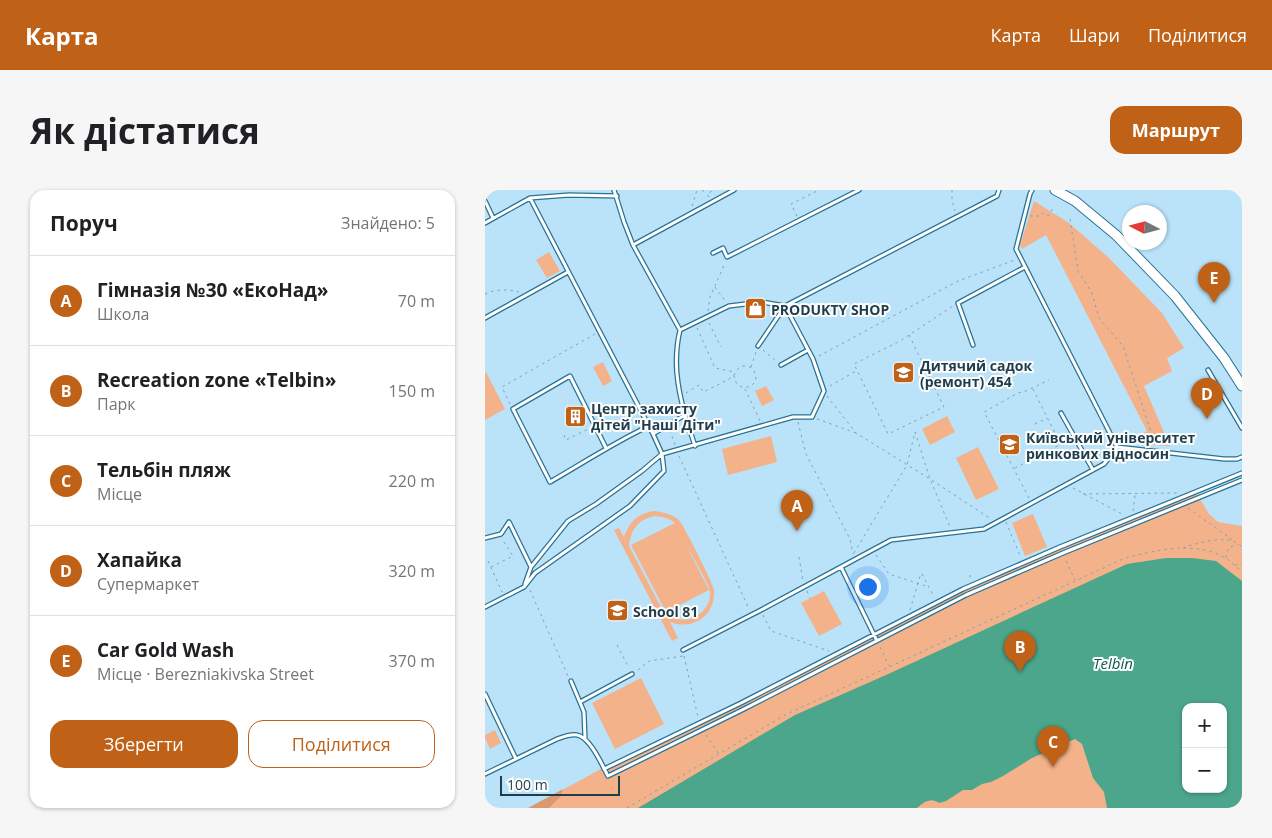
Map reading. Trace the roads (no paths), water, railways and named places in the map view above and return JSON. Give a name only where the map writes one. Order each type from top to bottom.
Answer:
[{"type":"street","points":[[1055,190],[1075,201],[1116,235],[1175,296],[1224,358],[1242,386]]},
{"type":"lane","points":[[614,190],[633,245],[679,330],[676,347],[678,391],[695,446]]},
{"type":"lane","points":[[633,245],[734,190]]},
{"type":"lane","points":[[713,253],[723,248],[727,257],[859,190]]},
{"type":"lane","points":[[758,346],[785,306],[997,196],[999,190]]},
{"type":"lane","points":[[1032,190],[1016,248],[1117,447]]},
{"type":"lane","points":[[485,223],[530,198],[569,195],[617,196]]},
{"type":"lane","points":[[485,607],[524,587],[535,573],[630,506],[664,471],[662,454],[653,434],[530,198]]},
{"type":"lane","points":[[485,201],[493,218]]},
{"type":"lane","points":[[973,345],[958,303],[1025,267]]},
{"type":"lane","points":[[485,318],[568,272]]},
{"type":"lane","points":[[679,330],[729,306],[762,302],[785,306]]},
{"type":"lane","points":[[524,587],[531,566],[568,521],[642,472],[662,454],[797,417],[812,417],[824,391],[813,359],[785,306]]},
{"type":"lane","points":[[781,366],[808,350]]},
{"type":"lane","points":[[1208,370],[1242,428]]},
{"type":"lane","points":[[606,448],[570,376],[513,409],[550,482],[606,448],[649,426]]},
{"type":"lane","points":[[1061,413],[1093,470]]},
{"type":"lane","points":[[653,434],[685,415]]},
{"type":"lane","points":[[1117,447],[1224,460],[1242,457]]},
{"type":"lane","points":[[683,650],[891,540],[984,529],[1104,464],[1117,447]]},
{"type":"lane","points":[[604,769],[700,723],[971,586],[1060,547],[1242,473]]},
{"type":"lane","points":[[571,681],[585,712],[585,738],[608,776],[966,595],[1242,480]]},
{"type":"lane","points":[[485,538],[501,534],[509,522],[531,566]]},
{"type":"lane","points":[[841,566],[877,641]]},
{"type":"lane","points":[[580,702],[632,674]]},
{"type":"lane","points":[[485,694],[516,759]]},
{"type":"lane","points":[[485,774],[557,739],[577,735],[585,738]]},
{"type":"water","name":"Telbin","points":[[1166,558],[1192,558],[1216,561],[1242,581],[1242,808],[1107,808],[1104,792],[1093,778],[1082,744],[1075,739],[1032,758],[991,782],[982,784],[972,790],[963,790],[946,801],[939,803],[933,800],[928,801],[917,808],[638,808],[795,715],[1127,564]]},
{"type":"place","name":"Car Gold Wash","points":[[1214,303]]},
{"type":"place","name":"PRODUKTY SHOP","points":[[755,309]]},
{"type":"place","name":"Дитячий садок (ремонт) 454","points":[[904,373]]},
{"type":"place","name":"Центр захисту дітей \"Наші Діти\"","points":[[575,416]]},
{"type":"place","name":"Хапайка","points":[[1207,419]]},
{"type":"place","name":"Київський університет ринкових відносин","points":[[1010,445]]},
{"type":"place","name":"Гімназія №30 «ЕкоНад»","points":[[797,531]]},
{"type":"place","name":"School 81","points":[[617,611]]},
{"type":"place","name":"Recreation zone «Telbin»","points":[[1020,672]]},
{"type":"place","name":"Тельбін пляж","points":[[1053,767]]}]
